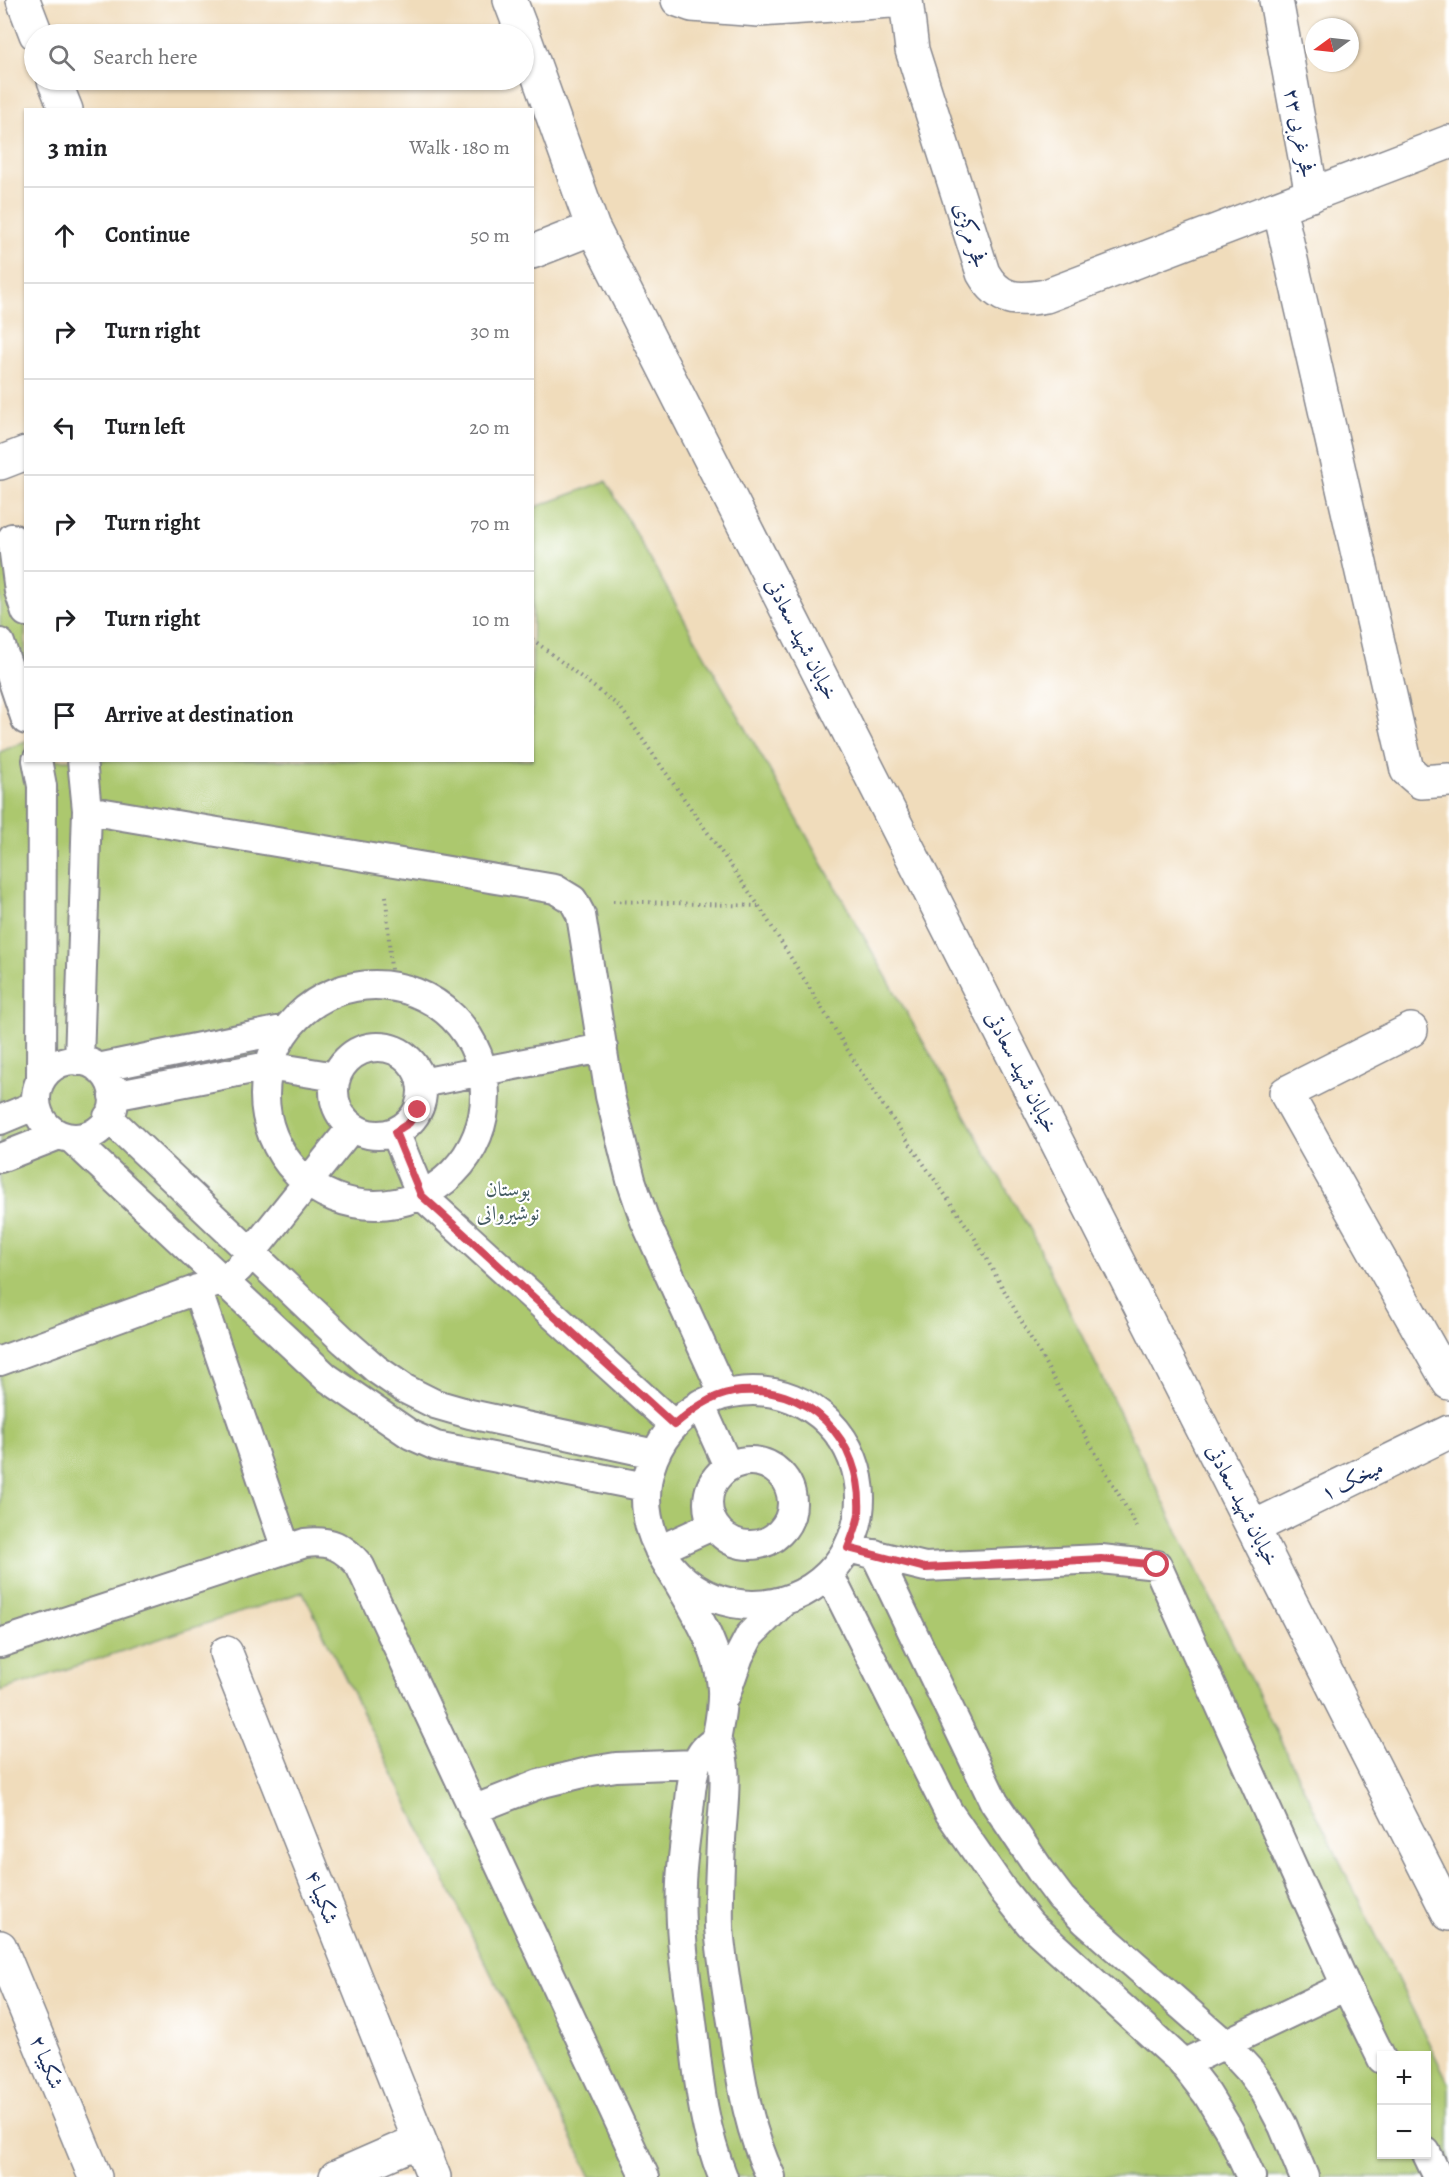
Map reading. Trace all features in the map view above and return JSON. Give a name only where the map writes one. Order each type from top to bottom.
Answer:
[{"type":"street","points":[[23,0],[32,24]]},
{"type":"street","name":"خیابان شهید سعادتی","points":[[510,0],[519,24]]},
{"type":"street","name":"فجر مرکزی","points":[[678,0],[692,5],[759,10],[906,0],[912,50],[983,273],[992,288],[1008,297],[1026,300],[1046,296],[1449,142]]},
{"type":"street","name":"فجر غربی ۲۳","points":[[1276,0],[1312,195]]},
{"type":"street","name":"خیابان شهید سعادتی","points":[[534,65],[594,231],[1449,1914]]},
{"type":"street","points":[[58,90],[65,108]]},
{"type":"street","points":[[1279,207],[1407,770],[1421,782],[1449,780]]},
{"type":"street","points":[[534,251],[593,228],[594,231]]},
{"type":"street","points":[[0,463],[24,454]]},
{"type":"street","points":[[0,579],[13,537]]},
{"type":"street","points":[[13,537],[19,591],[24,606]]},
{"type":"street","points":[[0,643],[24,714]]},
{"type":"street","points":[[38,762],[42,786],[38,1092],[44,1122],[65,1136],[210,1285],[326,1377],[411,1435],[436,1446],[646,1486]]},
{"type":"street","points":[[82,762],[87,810],[88,1064]]},
{"type":"street","points":[[87,810],[555,889],[573,900],[581,915],[610,1096],[631,1180],[712,1399],[728,1466]]},
{"type":"street","points":[[359,985],[392,985],[422,994],[449,1012],[470,1038],[481,1063],[486,1091],[483,1119],[474,1145],[458,1168],[437,1186],[421,1195],[386,1205],[357,1204],[331,1196],[308,1182],[285,1158],[270,1129],[265,1097],[268,1066],[281,1036],[302,1011],[329,994],[359,985]]},
{"type":"street","points":[[88,1064],[287,1029]]},
{"type":"street","points":[[1411,1030],[1286,1094],[1449,1383]]},
{"type":"street","points":[[381,1047],[394,1050],[416,1068],[421,1083],[422,1096],[418,1110],[409,1123],[383,1136],[368,1134],[352,1127],[343,1118],[336,1105],[334,1091],[336,1077],[343,1064],[353,1054],[367,1049],[381,1047]]},
{"type":"street","points":[[421,1083],[603,1048]]},
{"type":"street","points":[[0,1120],[38,1092],[49,1070],[59,1063],[72,1060],[88,1064],[105,1075],[111,1086],[110,1107],[96,1132],[84,1137],[65,1136],[0,1158]]},
{"type":"street","points":[[110,1107],[268,1066],[336,1077]]},
{"type":"street","points":[[110,1107],[251,1253],[376,1369],[405,1389],[435,1404],[470,1414],[655,1454]]},
{"type":"street","points":[[0,1361],[210,1285],[239,1268],[352,1127]]},
{"type":"street","points":[[395,1132],[421,1195],[674,1425]]},
{"type":"street","points":[[210,1285],[286,1550]]},
{"type":"street","points":[[771,2177],[759,2153],[746,2101],[723,1962],[719,1897],[724,1774],[720,1747],[716,1741],[722,1690],[714,1653],[706,1634],[659,1550],[648,1519],[646,1486],[655,1454],[674,1425],[712,1399],[732,1392],[766,1391],[799,1401],[827,1421],[848,1448],[858,1481],[861,1551],[994,1802],[1040,1870],[1060,1898],[1226,2044],[1265,2092],[1304,2177]]},
{"type":"street","name":"میخک ۱","points":[[1254,1527],[1449,1432]]},
{"type":"street","points":[[744,1460],[758,1461],[781,1474],[789,1486],[792,1499],[791,1514],[785,1527],[776,1537],[763,1543],[749,1545],[735,1543],[714,1525],[709,1511],[708,1498],[715,1479],[728,1466],[744,1460]]},
{"type":"street","points":[[659,1550],[714,1525]]},
{"type":"street","points":[[0,1642],[305,1543],[321,1541],[336,1545],[350,1554],[360,1566],[645,2177]]},
{"type":"street","points":[[659,1550],[679,1576],[706,1596],[738,1605],[771,1604],[802,1594],[861,1551]]},
{"type":"street","points":[[861,1551],[925,1568],[1101,1559],[1157,1565],[1346,1986],[1378,2051]]},
{"type":"street","points":[[829,1574],[948,1811],[1002,1889],[1030,1924],[1058,1951],[1184,2064],[1207,2094],[1229,2130],[1251,2177]]},
{"type":"street","points":[[721,1706],[739,1656],[750,1635],[785,1600]]},
{"type":"street","name":"شکیبا ۴","points":[[225,1653],[418,2142],[434,2177]]},
{"type":"street","points":[[716,1741],[709,1744],[696,1764],[681,1883],[682,1927],[696,2055],[705,2117],[723,2177]]},
{"type":"street","points":[[473,1810],[539,1784],[592,1771],[616,1767],[696,1764]]},
{"type":"street","name":"شکیبا ۲","points":[[0,1947],[95,2177]]},
{"type":"street","points":[[1184,2064],[1346,1986]]},
{"type":"street","points":[[336,2177],[418,2142]]},
{"type":"street","points":[[1429,2159],[1438,2177]]},
{"type":"path","points":[[534,641],[620,707],[759,906],[871,1088],[973,1235],[1157,1565]]},
{"type":"path","points":[[383,860],[392,985]]},
{"type":"path","points":[[573,900],[759,906]]},
{"type":"green space","name":"بوستان نوشیروانی","points":[[606,481],[1033,1236],[1449,2084],[1449,2177],[591,2177],[303,1592],[0,1691],[0,752],[24,741],[24,762],[534,762],[534,508]]},
{"type":"green space","points":[[24,532],[24,723],[0,668],[0,543]]},
{"type":"route","points":[[418,1110],[409,1123],[395,1132],[421,1195],[674,1425],[700,1404],[732,1392],[766,1391],[799,1401],[827,1421],[848,1448],[858,1481],[859,1515],[848,1548],[925,1568],[1101,1559],[1157,1565]]}]
